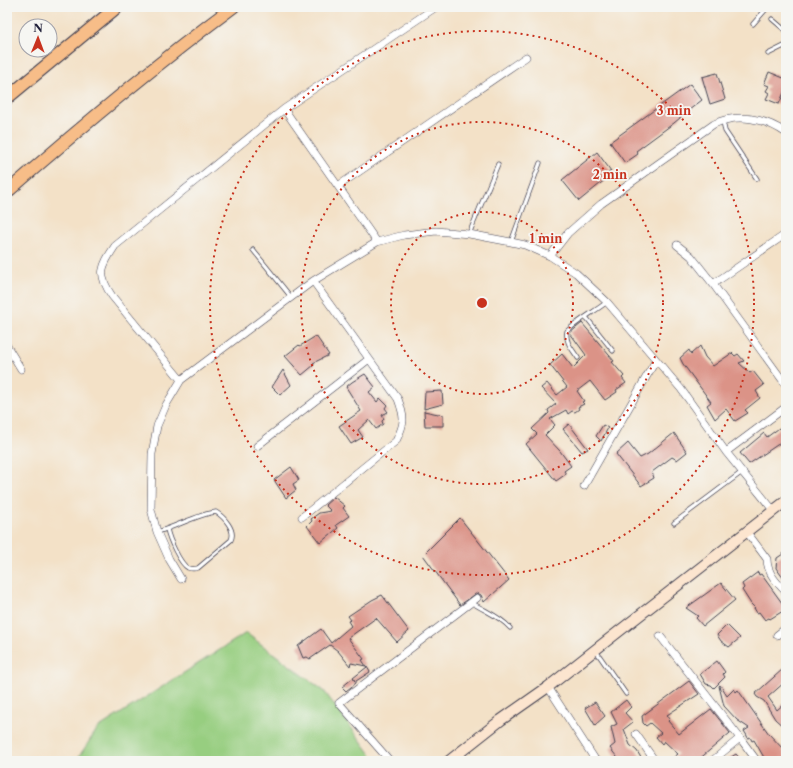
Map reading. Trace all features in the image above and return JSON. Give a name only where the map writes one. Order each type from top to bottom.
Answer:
[{"type":"main road","points":[[7,98],[117,7]]},
{"type":"main road","points":[[7,192],[50,154],[157,65],[233,7]]},
{"type":"street","points":[[181,380],[112,296],[104,284],[102,273],[105,260],[115,246],[284,109],[436,7]]},
{"type":"street","points":[[338,186],[526,57]]},
{"type":"street","points":[[284,109],[377,242]]},
{"type":"street","points":[[550,256],[568,233],[601,204],[714,124],[722,120],[732,118],[752,119],[772,125],[786,133]]},
{"type":"street","points":[[181,579],[169,559],[157,532],[151,508],[152,454],[158,426],[166,405],[181,380],[313,281],[377,242],[404,234],[436,231],[469,234],[525,245],[550,256],[576,273],[607,302],[681,389],[726,452],[773,510]]},
{"type":"street","points":[[713,284],[786,234]]},
{"type":"street","points":[[677,245],[690,256],[713,284],[786,385]]},
{"type":"street","points":[[302,517],[396,441],[402,429],[404,415],[398,399],[313,281]]},
{"type":"street","points":[[7,346],[21,369]]},
{"type":"street","points":[[257,446],[369,359]]},
{"type":"street","points":[[584,486],[656,360]]},
{"type":"street","points":[[726,452],[786,407]]},
{"type":"street","points":[[449,761],[501,720],[548,687],[596,650],[786,501]]},
{"type":"street","points":[[746,532],[767,559],[767,567],[786,592]]},
{"type":"street","points":[[390,761],[339,703],[474,600]]},
{"type":"street","points":[[776,636],[786,628]]},
{"type":"street","points":[[660,636],[757,761]]},
{"type":"street","points":[[548,687],[596,761]]},
{"type":"street","points":[[636,734],[655,761]]},
{"type":"street","points":[[712,761],[740,738]]},
{"type":"lane","points":[[754,24],[768,7]]},
{"type":"lane","points":[[772,19],[786,31]]},
{"type":"lane","points":[[768,54],[786,45]]},
{"type":"lane","points":[[722,120],[725,131],[757,179]]},
{"type":"lane","points":[[511,242],[540,163]]},
{"type":"lane","points":[[469,234],[498,164]]},
{"type":"lane","points":[[253,250],[291,297]]},
{"type":"lane","points":[[578,358],[569,346],[566,338],[567,331],[578,321],[586,318],[607,302]]},
{"type":"lane","points":[[586,318],[613,351]]},
{"type":"lane","points":[[674,523],[742,472]]},
{"type":"lane","points":[[157,532],[216,512],[233,533],[231,540],[198,568],[192,569],[186,566],[171,544],[167,529]]},
{"type":"lane","points":[[474,600],[481,609],[499,617],[505,621],[510,628]]},
{"type":"lane","points":[[596,650],[626,694]]},
{"type":"green space","points":[[246,633],[324,691],[376,761],[76,761],[98,728]]},
{"type":"building","points":[[769,72],[786,79],[786,88],[779,104],[766,99],[769,93],[766,91],[769,86],[764,84]]},
{"type":"building","points":[[717,73],[725,99],[710,104],[702,77]]},
{"type":"building","points":[[690,84],[702,100],[636,151],[638,154],[625,163],[610,142]]},
{"type":"building","points":[[597,152],[611,171],[604,176],[606,179],[579,201],[562,180]]},
{"type":"building","points":[[582,323],[614,361],[612,362],[624,376],[622,378],[626,383],[616,390],[617,392],[605,400],[590,381],[577,391],[584,401],[582,402],[584,404],[578,407],[579,409],[568,414],[566,410],[550,419],[555,425],[545,435],[560,451],[571,466],[564,471],[566,474],[556,481],[526,444],[537,434],[532,429],[549,413],[548,410],[556,404],[541,388],[547,383],[557,395],[567,387],[550,365],[562,354],[573,368],[586,355],[570,333]]},
{"type":"building","points":[[316,336],[329,355],[313,363],[314,365],[302,375],[285,356],[299,345],[300,346]]},
{"type":"building","points":[[700,346],[705,357],[713,366],[732,353],[735,356],[738,354],[744,361],[739,363],[750,373],[753,371],[764,385],[756,391],[760,398],[745,410],[748,413],[735,421],[726,409],[715,419],[707,405],[711,402],[680,358],[689,350],[691,354]]},
{"type":"building","points":[[283,370],[291,385],[280,395],[272,387]]},
{"type":"building","points":[[365,374],[375,387],[369,392],[377,402],[380,398],[387,405],[385,408],[388,412],[382,415],[384,419],[382,421],[383,424],[376,429],[369,420],[358,430],[363,437],[351,444],[339,426],[361,411],[346,387]]},
{"type":"building","points":[[442,391],[443,404],[424,409],[425,392]]},
{"type":"building","points":[[424,411],[443,415],[443,426],[425,426]]},
{"type":"building","points":[[786,423],[786,451],[780,443],[749,464],[740,453],[764,433],[767,437]]},
{"type":"building","points":[[569,424],[588,449],[582,452],[563,429]]},
{"type":"building","points":[[603,425],[608,428],[601,441],[596,436]]},
{"type":"building","points":[[674,433],[687,452],[677,460],[672,457],[652,472],[654,478],[641,486],[616,454],[628,443],[640,458],[648,454]]},
{"type":"building","points":[[291,467],[299,480],[293,484],[296,490],[286,498],[274,480]]},
{"type":"building","points":[[334,497],[345,506],[343,508],[349,516],[336,525],[338,528],[320,543],[307,526],[312,521],[311,519],[319,513],[331,511],[325,505]]},
{"type":"building","points":[[460,518],[509,580],[484,602],[481,595],[477,593],[460,605],[423,555]]},
{"type":"building","points":[[786,552],[786,582],[776,568],[777,558]]},
{"type":"building","points":[[758,572],[785,607],[782,609],[783,611],[770,619],[765,620],[759,612],[757,613],[742,590],[744,588],[742,584]]},
{"type":"building","points":[[721,583],[735,600],[703,626],[696,618],[698,616],[686,608]]},
{"type":"building","points":[[382,595],[409,631],[397,642],[376,618],[348,638],[364,659],[362,660],[366,666],[351,663],[350,666],[338,651],[330,645],[310,659],[307,657],[303,658],[298,646],[321,629],[331,643],[351,626],[348,621],[351,620],[348,616]]},
{"type":"building","points":[[727,625],[740,638],[729,647],[721,641],[717,635]]},
{"type":"building","points":[[717,661],[725,672],[723,674],[725,677],[714,688],[711,685],[706,684],[700,674]]},
{"type":"building","points":[[367,667],[370,672],[356,681],[356,683],[346,691],[342,687]]},
{"type":"building","points":[[783,669],[786,672],[786,681],[768,697],[777,710],[786,702],[786,729],[775,719],[764,701],[755,694]]},
{"type":"building","points":[[689,681],[699,694],[667,715],[670,719],[668,721],[679,734],[711,709],[730,733],[697,761],[669,761],[678,754],[664,741],[662,744],[656,737],[661,733],[650,723],[646,726],[643,723],[642,716]]},
{"type":"building","points":[[720,685],[727,696],[734,689],[736,692],[738,690],[769,734],[784,750],[786,761],[766,761],[754,740],[752,741],[750,737],[748,738],[744,731],[749,728],[737,720],[724,706]]},
{"type":"building","points":[[626,700],[631,707],[625,713],[633,722],[624,729],[630,745],[637,751],[643,761],[620,761],[610,748],[615,744],[611,727],[617,724],[611,712]]},
{"type":"building","points":[[595,702],[605,716],[595,725],[585,708]]},
{"type":"building","points":[[736,754],[742,761],[725,761]]}]
